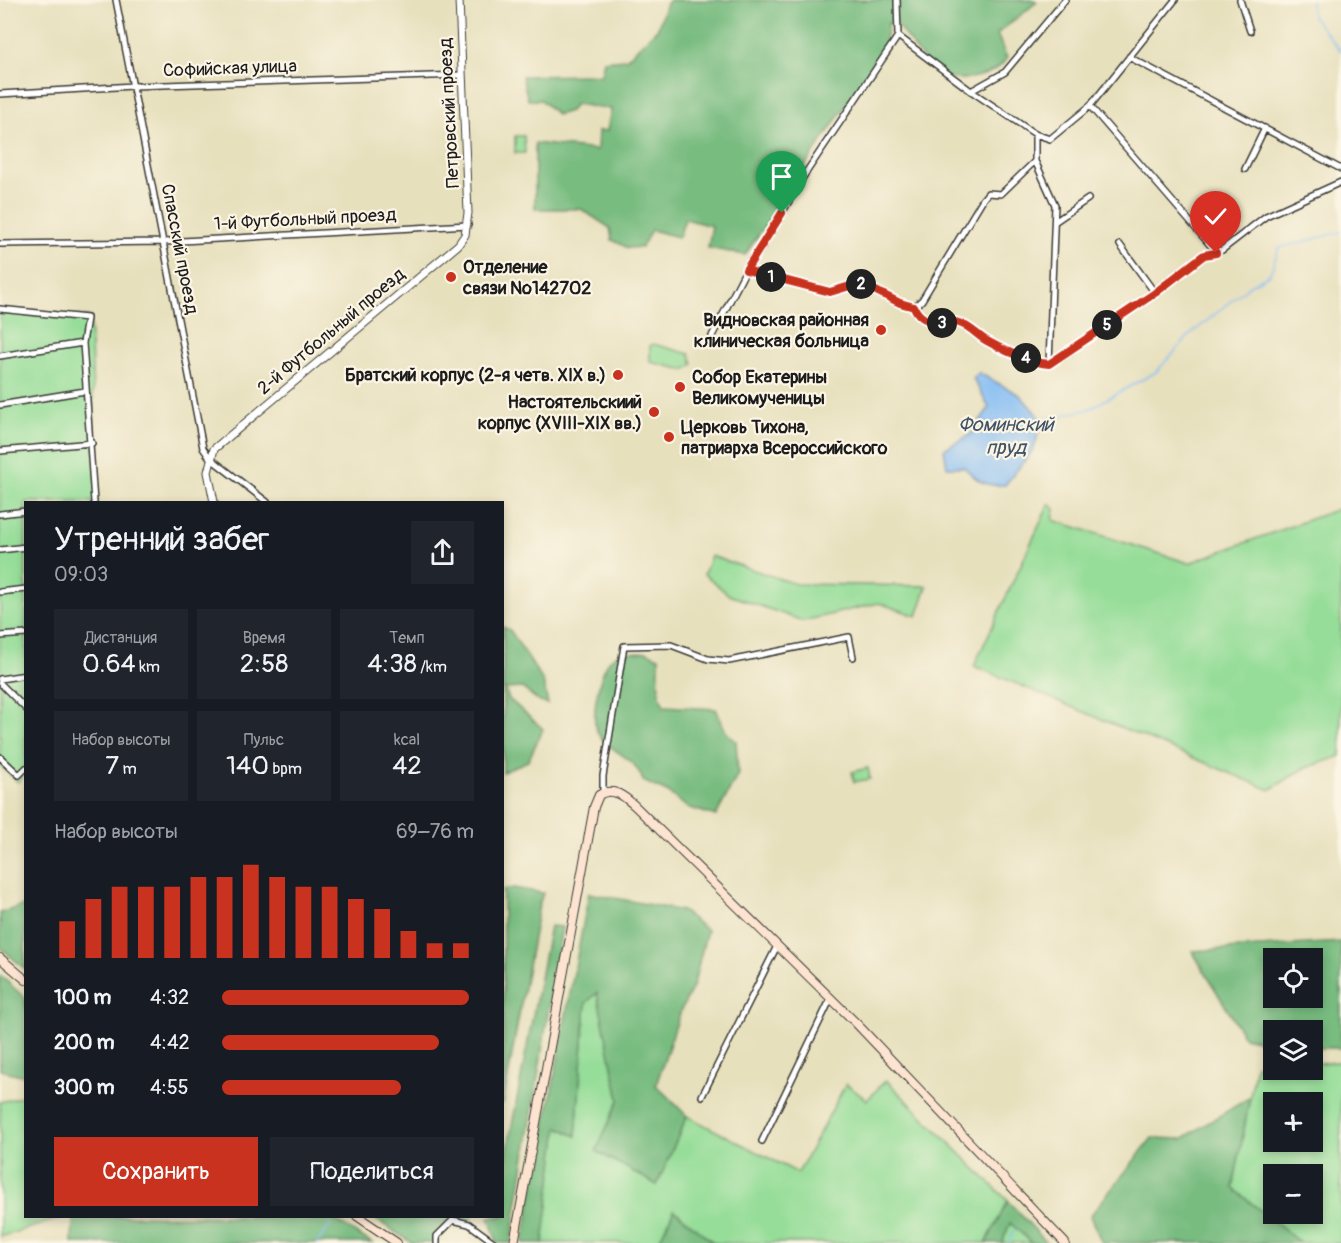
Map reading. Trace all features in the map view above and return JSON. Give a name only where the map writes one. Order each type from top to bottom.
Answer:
[{"type":"main road","points":[[514,1243],[591,824],[596,799],[603,792],[618,793],[626,797],[831,998],[1065,1243]]},
{"type":"main road","points":[[0,958],[24,978]]},
{"type":"main road","points":[[360,1218],[397,1243]]},
{"type":"street","name":"Спасский проезд","points":[[116,0],[203,447],[210,458],[208,472],[213,501]]},
{"type":"street","name":"Петровский проезд","points":[[459,0],[468,225]]},
{"type":"street","points":[[712,336],[737,283],[805,174],[898,36],[897,0]]},
{"type":"street","points":[[971,91],[1005,72],[1065,0]]},
{"type":"street","points":[[898,36],[971,91],[1035,134],[1050,140],[1090,106],[1174,0]]},
{"type":"street","points":[[1240,0],[1250,31]]},
{"type":"street","points":[[1129,57],[1341,169]]},
{"type":"street","name":"Софийская улица","points":[[0,94],[133,86],[461,75]]},
{"type":"street","points":[[1090,106],[1216,253]]},
{"type":"street","points":[[1245,168],[1265,128]]},
{"type":"street","points":[[1035,134],[1035,161],[1055,205],[1056,221],[1052,318],[1048,335],[1049,364]]},
{"type":"street","points":[[914,307],[922,300],[983,199],[988,193],[1000,194],[1035,161]]},
{"type":"street","points":[[746,270],[830,292],[860,283],[900,303],[914,307],[926,321],[959,323],[986,341],[1038,363],[1049,364],[1155,293],[1204,255],[1216,253],[1266,216],[1341,182]]},
{"type":"street","points":[[1056,221],[1088,199]]},
{"type":"street","name":"1-й Футбольный проезд","points":[[0,244],[164,242],[468,225]]},
{"type":"street","name":"2-й Футбольный проезд","points":[[210,458],[223,442],[458,245],[468,225]]},
{"type":"street","points":[[1120,245],[1155,293]]},
{"type":"street","points":[[0,309],[87,318],[83,344],[85,391],[92,443],[94,501]]},
{"type":"street","points":[[0,356],[83,344]]},
{"type":"street","points":[[0,405],[85,391]]},
{"type":"street","points":[[0,451],[92,443]]},
{"type":"street","points":[[210,458],[266,501]]},
{"type":"street","points":[[0,514],[24,511]]},
{"type":"street","points":[[0,550],[24,547]]},
{"type":"street","points":[[0,592],[24,589]]},
{"type":"street","points":[[0,636],[24,634]]},
{"type":"street","points":[[603,792],[603,776],[624,646],[672,645],[708,659],[729,661],[849,637],[853,657]]},
{"type":"street","points":[[24,675],[0,681],[24,707]]},
{"type":"street","points":[[0,757],[19,775],[24,770]]},
{"type":"street","points":[[702,1096],[777,946]]},
{"type":"street","points":[[762,1141],[831,998]]},
{"type":"street","points":[[437,1243],[437,1236],[453,1220],[469,1224],[495,1243]]},
{"type":"green space","points":[[670,0],[1034,0],[1037,2],[997,34],[1007,58],[1002,64],[987,73],[969,78],[951,78],[938,73],[897,25],[888,23],[884,49],[745,255],[708,248],[712,226],[685,219],[679,237],[651,230],[642,247],[628,248],[612,240],[610,228],[581,209],[535,209],[535,143],[597,150],[598,131],[607,131],[611,109],[575,104],[570,111],[557,115],[541,100],[528,100],[522,76],[601,75],[604,61],[626,59],[658,28],[665,6]]},
{"type":"green space","points":[[515,136],[524,136],[525,153],[515,153]]},
{"type":"green space","points":[[0,313],[90,317],[97,501],[24,501],[24,775],[18,782],[0,765]]},
{"type":"green space","points":[[653,344],[690,354],[693,364],[685,370],[650,362],[650,346]]},
{"type":"green space","points":[[1049,504],[1055,509],[1053,520],[1189,563],[1341,508],[1341,756],[1303,769],[1270,790],[974,666]]},
{"type":"green space","points":[[711,556],[796,584],[927,586],[917,616],[879,603],[803,621],[729,595],[704,574]]},
{"type":"green space","points":[[504,627],[510,630],[543,681],[548,704],[540,702],[522,688],[505,689],[509,699],[543,729],[528,761],[504,772]]},
{"type":"green space","points":[[628,652],[647,652],[659,657],[659,688],[664,706],[716,709],[726,732],[736,741],[738,774],[716,816],[687,807],[667,792],[643,781],[634,765],[605,742],[596,728],[595,708],[599,685],[611,659]]},
{"type":"green space","points":[[868,768],[870,779],[854,782],[852,772]]},
{"type":"green space","points":[[514,888],[543,893],[504,1098],[504,890]]},
{"type":"green space","points":[[589,893],[682,911],[707,930],[693,987],[681,1010],[656,1085],[687,1116],[657,1185],[596,1151],[619,1100],[597,993],[586,1003],[576,1136],[558,1127],[543,1243],[523,1243]]},
{"type":"green space","points":[[24,906],[24,968],[0,947],[0,913]]},
{"type":"green space","points":[[550,926],[562,927],[511,1243],[497,1243],[489,1218],[504,1218],[504,1167]]},
{"type":"green space","points":[[1341,942],[1341,1048],[1323,1048],[1323,1020],[1263,1020],[1263,1042],[1244,1037],[1192,951]]},
{"type":"green space","points":[[0,975],[24,997],[24,1076],[0,1070]]},
{"type":"green space","points":[[598,992],[619,1100],[597,1151],[657,1185],[687,1116],[798,1173],[846,1084],[867,1100],[886,1080],[1008,1201],[986,1243],[714,1243],[674,1210],[658,1243],[543,1243],[558,1126],[576,1136],[586,1002]]},
{"type":"green space","points":[[1341,1062],[1341,1243],[1300,1243],[1277,1224],[1323,1224],[1323,1164],[1263,1164],[1263,1213],[1233,1188],[1256,1065],[1263,1065],[1263,1080],[1323,1080],[1323,1063]]},
{"type":"green space","points":[[24,1096],[24,1218],[61,1218],[0,1237],[0,1102]]},
{"type":"green space","points":[[1250,1097],[1233,1188],[1263,1213],[1263,1224],[1277,1224],[1300,1243],[1102,1243],[1090,1216],[1152,1138],[1182,1139]]},
{"type":"green space","points":[[1008,1201],[1047,1243],[1032,1243],[1010,1223],[1002,1243],[986,1243]]},
{"type":"green space","points":[[674,1210],[714,1243],[658,1243]]},
{"type":"green space","points":[[73,1218],[332,1218],[372,1243],[72,1243]]},
{"type":"green space","points":[[374,1218],[472,1218],[469,1224],[453,1220],[437,1236],[437,1243],[412,1243]]},
{"type":"green space","points":[[1010,1222],[1032,1243],[1002,1243]]},
{"type":"water","name":"Фоминский пруд","points":[[979,373],[1020,395],[1042,420],[1034,449],[1005,485],[982,482],[964,467],[947,467],[944,449],[970,435],[989,408],[973,378]]},
{"type":"waterway","points":[[1311,0],[1312,16],[1341,51]]},
{"type":"waterway","points":[[1042,420],[1089,409],[1156,372],[1189,336],[1250,285],[1270,274],[1279,248],[1341,232]]},
{"type":"waterway","points":[[317,1243],[330,1225]]},
{"type":"waterway","points":[[1008,1243],[1015,1229]]},
{"type":"place","name":"Отделение связи №142702","points":[[451,277]]},
{"type":"place","name":"Видновская районная клиническая больница","points":[[881,330]]},
{"type":"place","name":"Братский корпус (2-я четв. XIX в.)","points":[[618,375]]},
{"type":"place","name":"Собор Екатерины Великомученицы","points":[[680,387]]},
{"type":"place","name":"Настоятельскиий корпус (XVIII-XIX вв.)","points":[[654,412]]},
{"type":"place","name":"Церковь Тихона, патриарха Всероссийского","points":[[669,437]]},
{"type":"route","points":[[782,213],[746,270],[830,292],[860,283],[900,303],[914,307],[926,321],[959,323],[986,341],[1038,363],[1049,364],[1155,293],[1204,255],[1216,253]]}]
